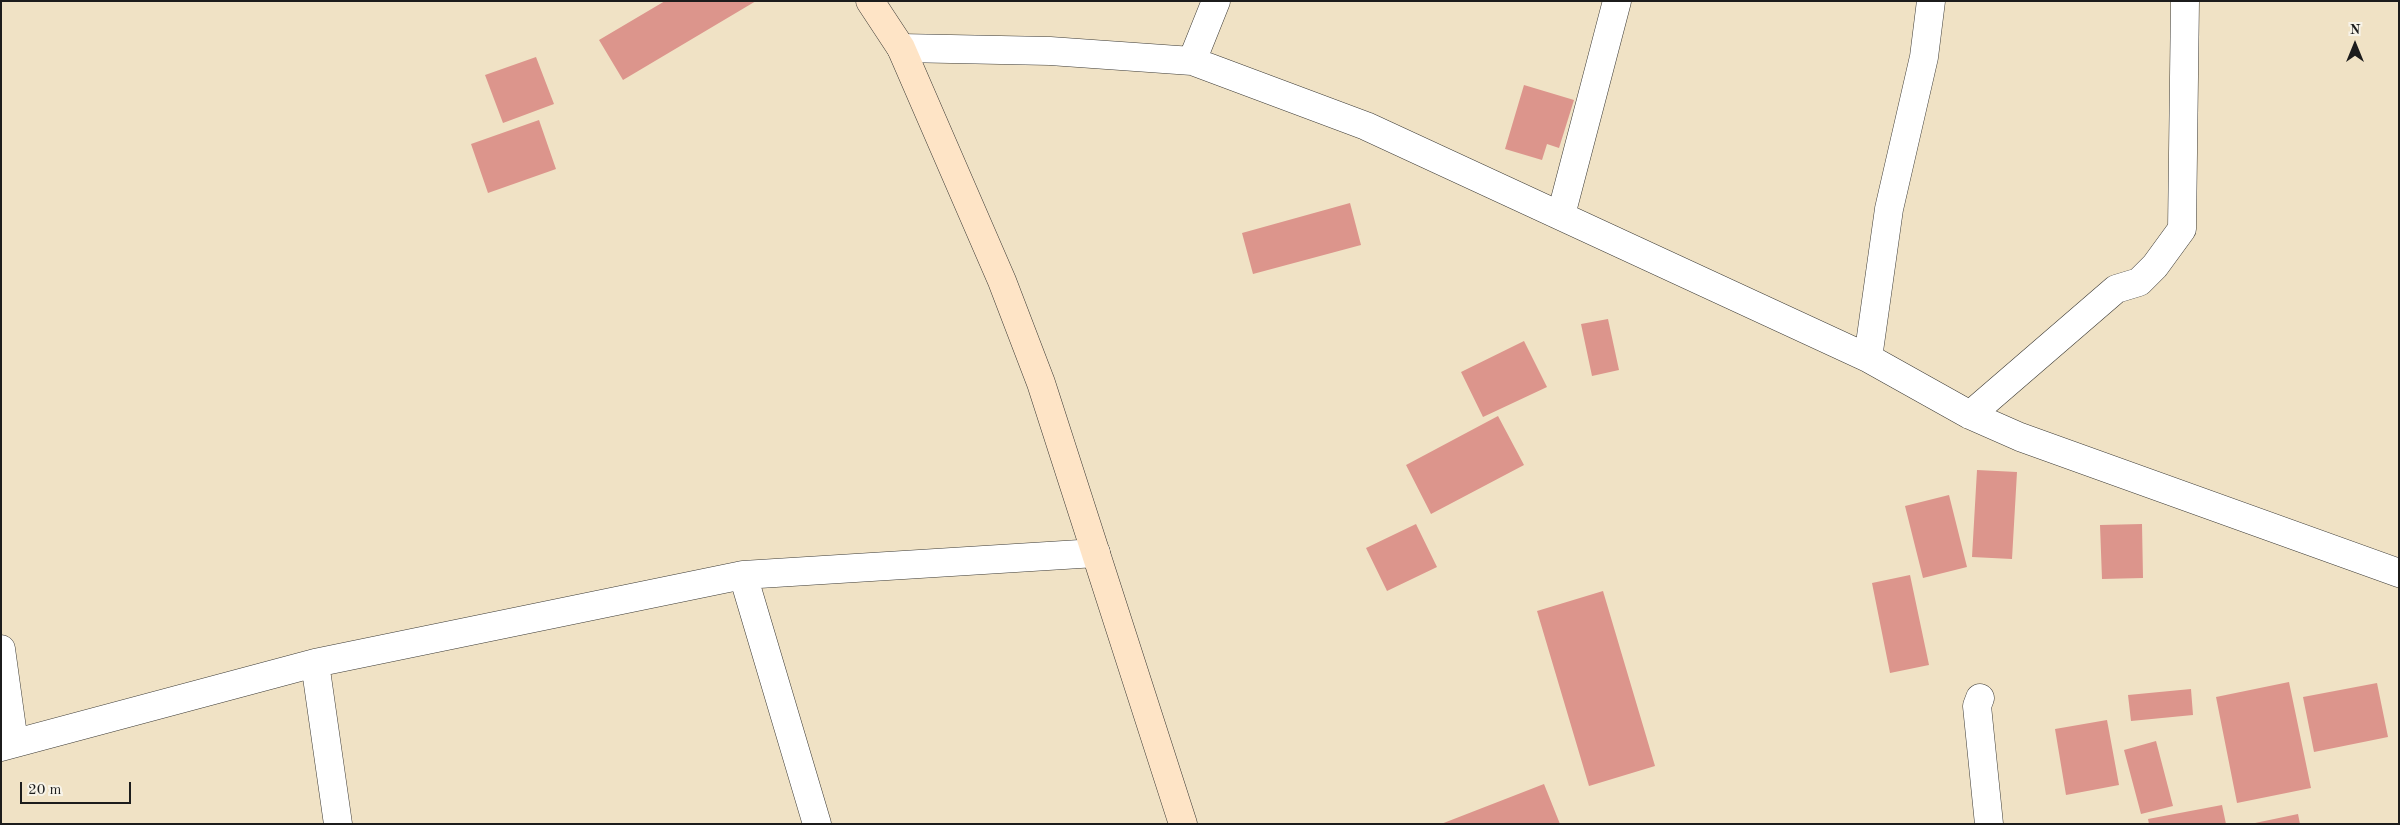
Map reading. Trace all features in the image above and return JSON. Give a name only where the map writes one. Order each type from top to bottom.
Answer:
[{"type":"main road","points":[[870,1],[900,48],[1009,300],[1041,383],[1183,824]]},
{"type":"street","points":[[1192,61],[1216,1]]},
{"type":"street","points":[[1561,215],[1617,1]]},
{"type":"street","points":[[1868,358],[1889,209],[1924,58],[1931,1]]},
{"type":"street","points":[[1970,415],[2116,289],[2138,282],[2155,266],[2182,229],[2185,1]]},
{"type":"street","points":[[900,48],[1050,51],[1192,61],[1366,126],[1868,358],[1970,415],[2020,437],[2399,573]]},
{"type":"street","points":[[1,649],[7,745],[315,664],[743,575],[1096,553]]},
{"type":"street","points":[[743,575],[817,824]]},
{"type":"street","points":[[315,664],[338,824]]},
{"type":"street","points":[[1980,698],[1976,706],[1989,824]]},
{"type":"building","points":[[665,1],[756,1],[623,80],[599,40]]},
{"type":"building","points":[[536,57],[554,104],[503,123],[485,75]]},
{"type":"building","points":[[1524,85],[1574,100],[1559,148],[1547,144],[1542,160],[1505,149]]},
{"type":"building","points":[[539,120],[556,169],[488,193],[471,144]]},
{"type":"building","points":[[1350,203],[1361,245],[1253,274],[1242,233]]},
{"type":"building","points":[[1608,319],[1619,370],[1592,376],[1581,324]]},
{"type":"building","points":[[1524,341],[1547,387],[1483,417],[1461,372]]},
{"type":"building","points":[[1498,416],[1524,465],[1431,514],[1406,465]]},
{"type":"building","points":[[1977,470],[2017,472],[2012,559],[1972,557]]},
{"type":"building","points":[[1949,495],[1967,567],[1923,578],[1905,506]]},
{"type":"building","points":[[1416,524],[1437,567],[1387,591],[1366,548]]},
{"type":"building","points":[[2142,524],[2143,578],[2102,579],[2100,525]]},
{"type":"building","points":[[1910,575],[1929,665],[1890,673],[1872,583]]},
{"type":"building","points":[[1603,591],[1655,766],[1589,786],[1537,611]]},
{"type":"building","points":[[2289,682],[2311,788],[2237,803],[2216,697]]},
{"type":"building","points":[[2377,683],[2388,737],[2314,752],[2303,697]]},
{"type":"building","points":[[2191,689],[2193,715],[2131,721],[2128,695]]},
{"type":"building","points":[[2107,720],[2119,785],[2066,795],[2055,729]]},
{"type":"building","points":[[2156,741],[2173,806],[2141,814],[2124,750]]},
{"type":"building","points":[[1544,784],[1560,824],[1441,824]]},
{"type":"building","points":[[2222,805],[2226,824],[2149,824],[2148,819]]},
{"type":"building","points":[[2298,814],[2300,824],[2255,823]]}]
